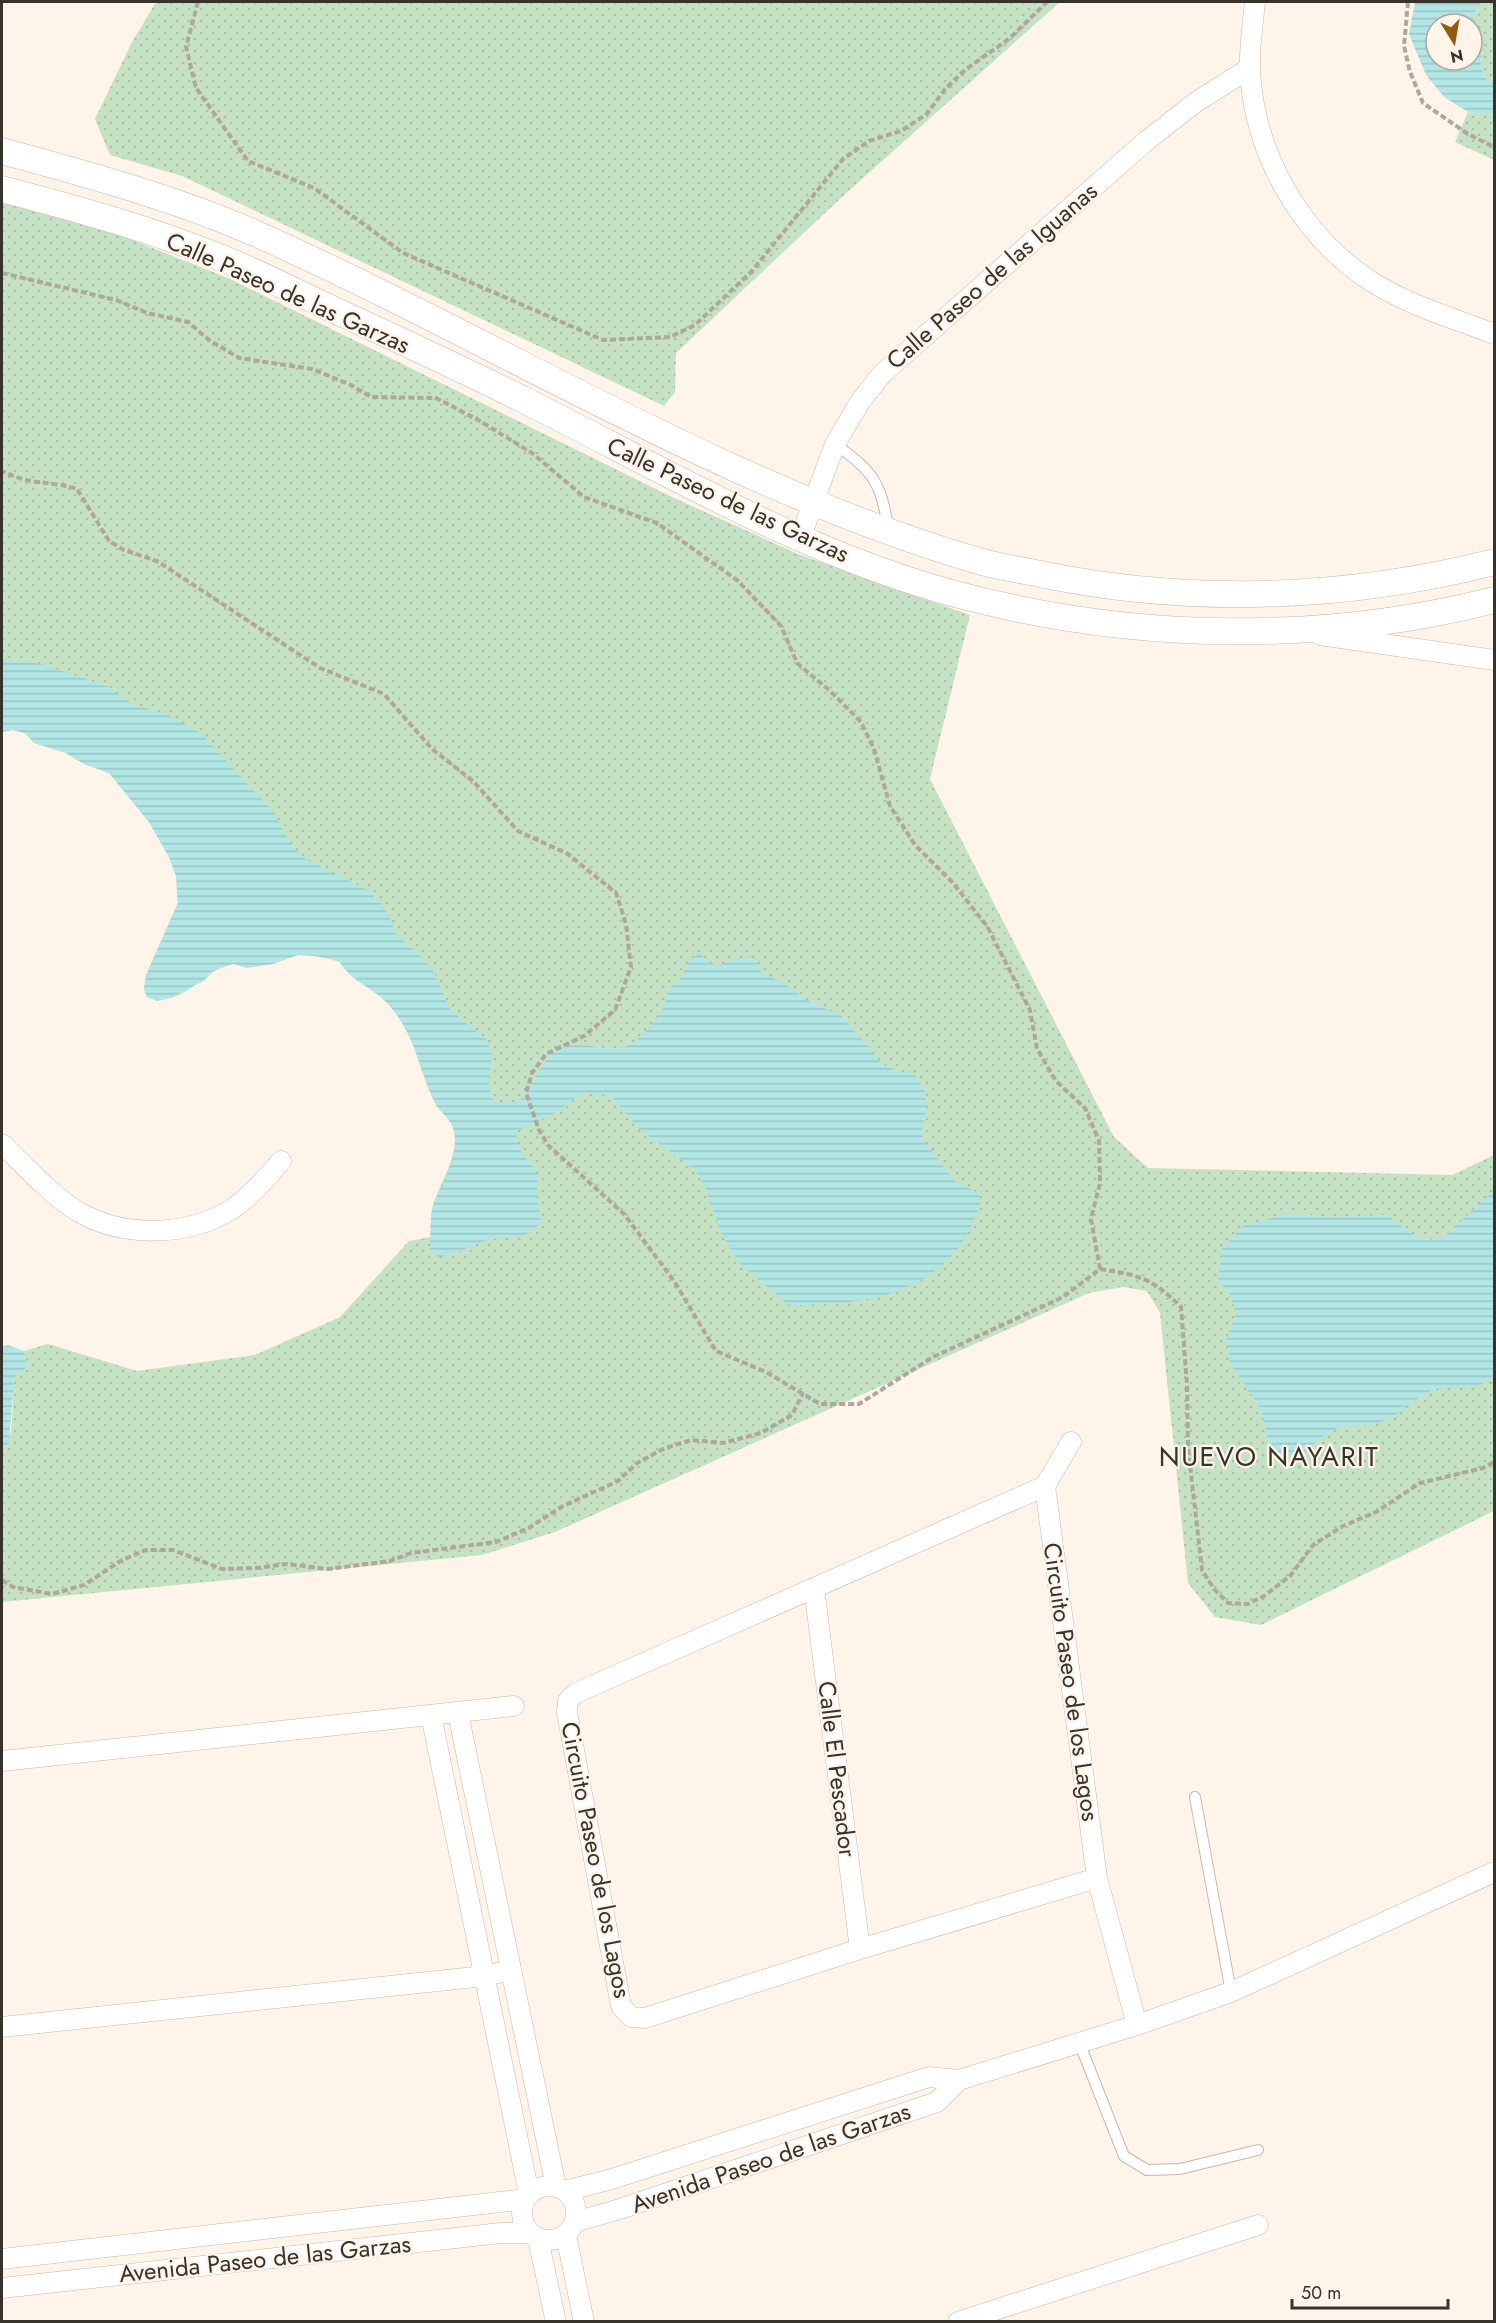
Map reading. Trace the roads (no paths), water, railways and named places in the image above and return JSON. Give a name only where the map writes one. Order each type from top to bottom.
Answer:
[{"type":"street","points":[[1255,2],[1250,68],[1259,124],[1270,156],[1295,208],[1342,260],[1370,280],[1408,301],[1494,334]]},
{"type":"street","name":"Calle Paseo de las Iguanas","points":[[800,539],[835,444],[860,402],[882,374],[1145,142],[1196,102],[1250,68]]},
{"type":"street","name":"Calle Paseo de las Garzas","points":[[2,151],[138,189],[256,233],[563,385],[814,504],[889,532],[979,561],[1125,588],[1205,595],[1293,593],[1389,585],[1494,562]]},
{"type":"street","name":"Calle Paseo de las Garzas","points":[[2,189],[110,218],[229,261],[522,399],[800,539],[958,595],[1048,614],[1119,625],[1206,631],[1294,631],[1400,620],[1494,600]]},
{"type":"street","points":[[1119,625],[1125,588]]},
{"type":"street","points":[[1294,631],[1494,660]]},
{"type":"street","points":[[2,1143],[43,1184],[78,1211],[104,1223],[153,1231],[178,1229],[205,1222],[230,1210],[253,1193],[281,1161]]},
{"type":"street","points":[[1045,1486],[1071,1442]]},
{"type":"street","name":"Circuito Paseo de los Lagos","points":[[1097,1878],[860,1949],[645,2018],[631,2017],[621,2006],[567,1712],[568,1701],[576,1693],[1045,1486],[1097,1878],[1137,2025]]},
{"type":"street","name":"Calle El Pescador","points":[[814,1588],[860,1949]]},
{"type":"street","points":[[2,1761],[514,1706]]},
{"type":"street","points":[[458,1713],[511,1970],[561,2189],[573,2200],[576,2211],[570,2228],[584,2322]]},
{"type":"street","points":[[431,1715],[485,1976],[527,2197]]},
{"type":"street","name":"Avenida Paseo de las Garzas","points":[[561,2189],[612,2179],[929,2077],[959,2080],[1137,2025],[1231,1992],[1494,1872]]},
{"type":"street","points":[[2,2028],[485,1976],[511,1970]]},
{"type":"street","name":"Avenida Paseo de las Garzas","points":[[570,2228],[937,2102],[959,2080]]},
{"type":"street","points":[[556,2322],[534,2236],[523,2222],[521,2210],[527,2197],[537,2189],[561,2189]]},
{"type":"street","name":"Avenida Paseo de las Garzas","points":[[2,2259],[527,2197]]},
{"type":"street","points":[[958,2322],[1258,2225]]},
{"type":"street","points":[[534,2236],[553,2241],[570,2228]]},
{"type":"street","name":"Avenida Paseo de las Garzas","points":[[2,2289],[501,2233],[534,2236]]},
{"type":"lane","points":[[835,444],[866,466],[883,496],[889,532]]},
{"type":"lane","points":[[1195,1797],[1231,1992]]},
{"type":"lane","points":[[1079,2042],[1124,2156],[1147,2170],[1180,2169],[1258,2150]]},
{"type":"water","points":[[1415,2],[1482,2],[1476,12],[1424,12],[1424,70],[1409,34]]},
{"type":"water","points":[[1425,72],[1483,72],[1488,81],[1494,84],[1494,115],[1468,112],[1444,97]]},
{"type":"water","points":[[2,659],[41,664],[107,686],[134,705],[166,714],[202,734],[274,813],[289,841],[304,858],[369,891],[385,908],[397,935],[418,953],[434,972],[450,1010],[487,1040],[492,1055],[489,1083],[491,1096],[498,1103],[521,1099],[532,1086],[546,1060],[563,1047],[584,1045],[615,1048],[625,1047],[634,1042],[664,1007],[667,989],[678,982],[692,958],[700,954],[715,966],[750,956],[759,963],[760,971],[785,984],[805,999],[843,1017],[881,1063],[915,1075],[924,1089],[927,1106],[921,1136],[954,1181],[975,1191],[980,1197],[979,1210],[969,1231],[954,1253],[936,1271],[915,1284],[867,1299],[815,1305],[789,1305],[740,1264],[721,1233],[705,1187],[694,1169],[639,1129],[610,1095],[593,1095],[589,1092],[577,1097],[552,1115],[517,1131],[519,1146],[537,1176],[537,1200],[541,1222],[522,1236],[488,1240],[438,1257],[430,1249],[431,1214],[453,1156],[454,1132],[434,1101],[411,1040],[390,1006],[384,999],[350,975],[340,962],[325,957],[298,955],[273,964],[247,968],[233,964],[213,971],[204,981],[167,999],[157,1001],[147,997],[144,989],[146,975],[178,903],[176,876],[169,857],[149,822],[109,773],[84,764],[66,753],[34,743],[25,733],[13,730],[2,732]]},
{"type":"water","points":[[1494,1190],[1494,1374],[1480,1385],[1447,1387],[1431,1391],[1396,1415],[1381,1422],[1331,1431],[1304,1452],[1290,1455],[1280,1454],[1268,1440],[1263,1416],[1256,1402],[1231,1365],[1226,1340],[1236,1315],[1231,1295],[1218,1281],[1222,1249],[1243,1226],[1291,1213],[1326,1217],[1387,1215],[1416,1237],[1426,1240],[1443,1238]]},
{"type":"water","points":[[8,1345],[24,1351],[28,1366],[14,1378],[9,1442],[2,1454],[2,1347]]},
{"type":"district","name":"NUEVO NAYARIT","points":[[1269,1457]]}]
